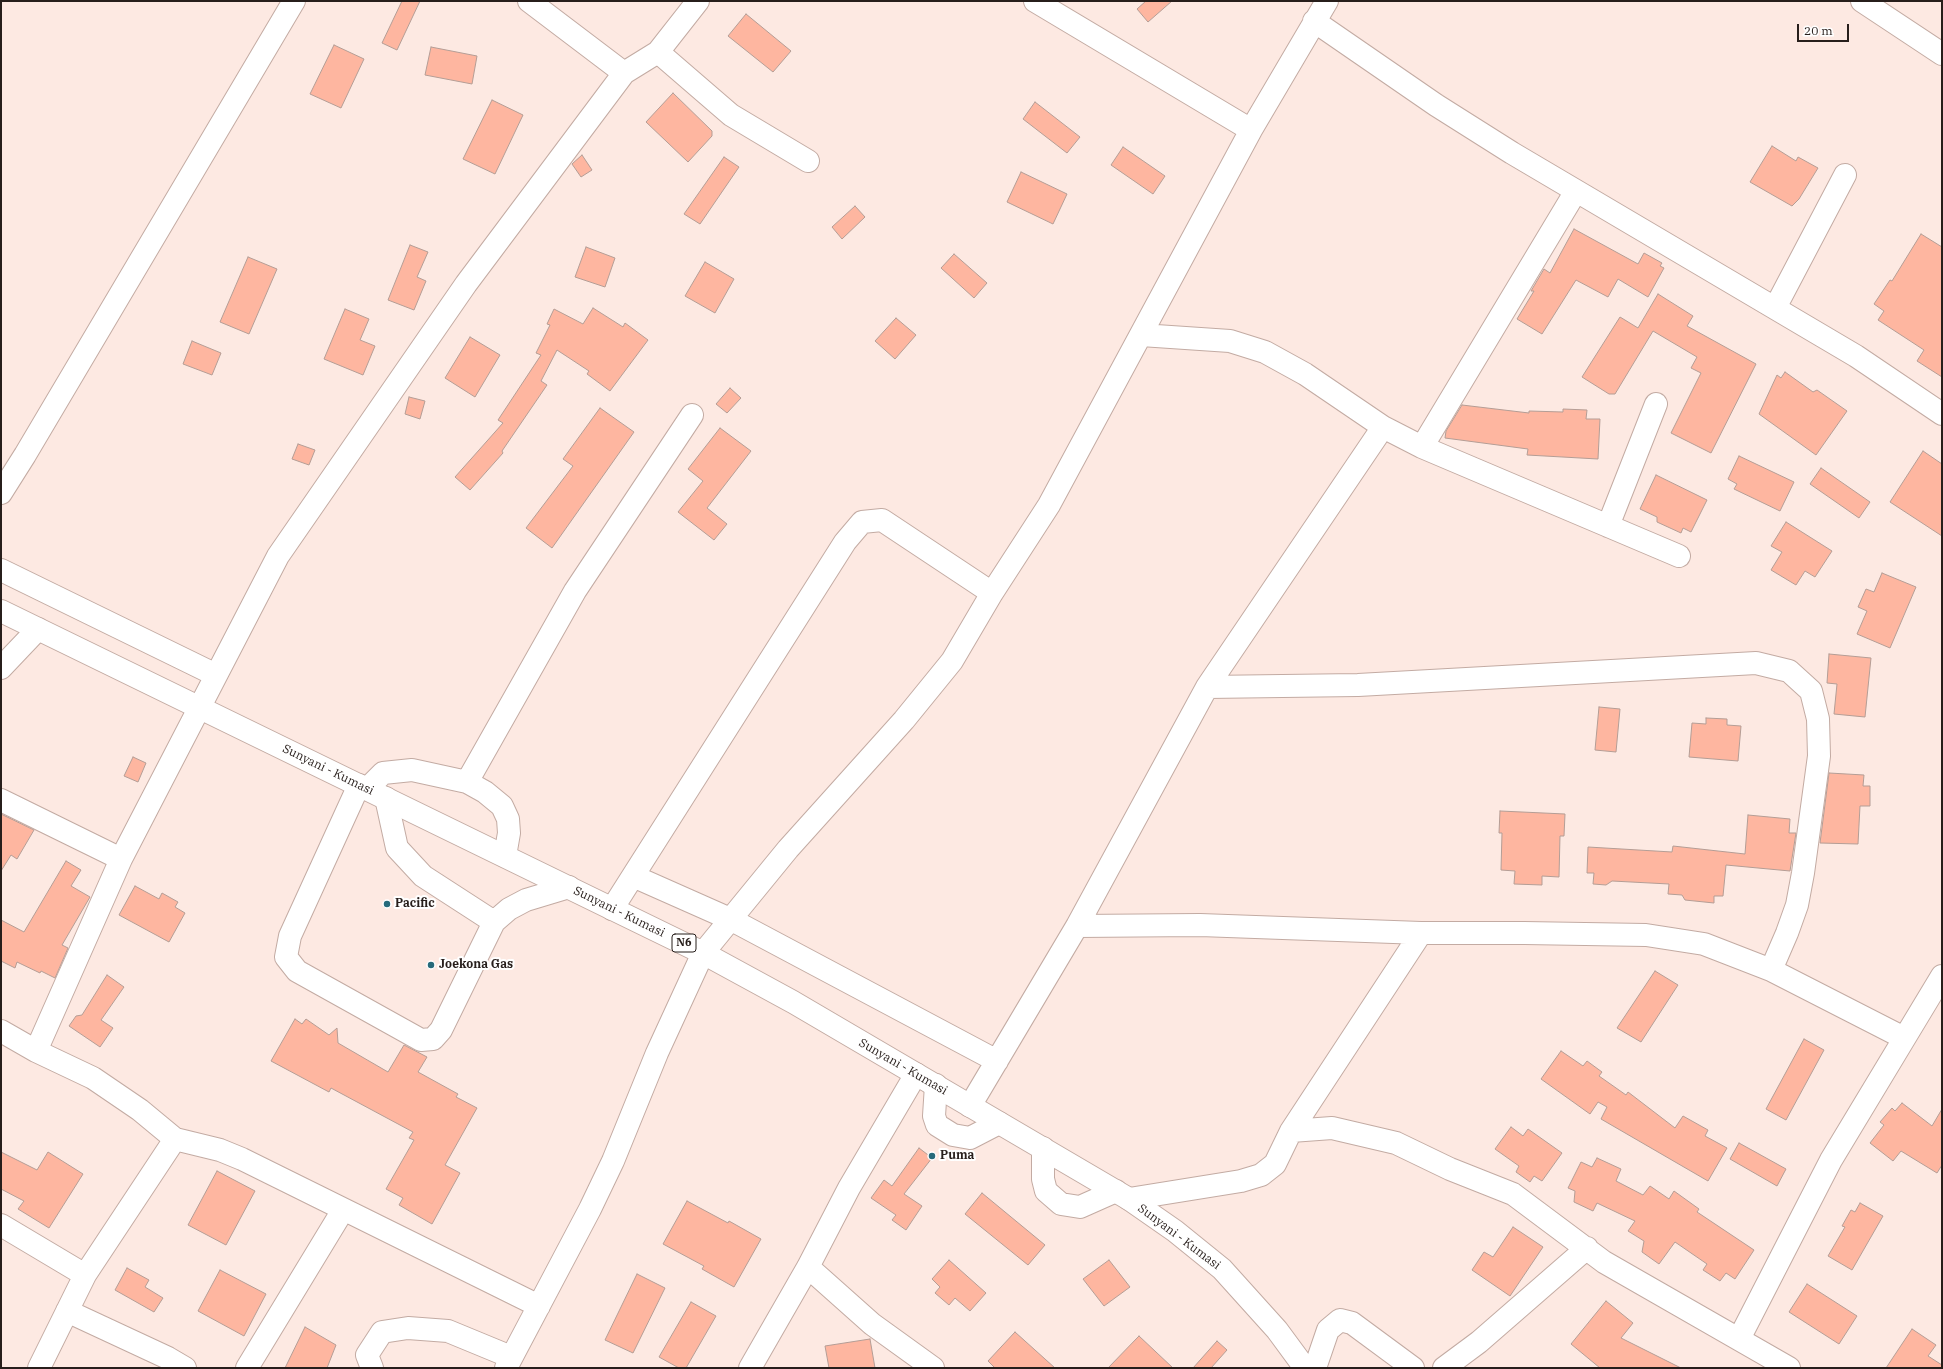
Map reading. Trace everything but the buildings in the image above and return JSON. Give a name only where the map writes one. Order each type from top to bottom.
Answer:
[{"type":"street","points":[[1,493],[37,435],[294,1]]},
{"type":"street","points":[[529,1],[624,73]]},
{"type":"street","points":[[36,1051],[121,859],[201,708],[239,628],[278,556],[466,284],[624,73],[658,52],[698,1]]},
{"type":"street","points":[[1034,1],[1251,130]]},
{"type":"street","points":[[372,1368],[367,1355],[382,1332],[408,1328],[448,1331],[508,1363],[590,1210],[613,1161],[657,1053],[703,952],[788,850],[904,720],[952,661],[992,593],[1049,505],[1251,130],[1327,1]]},
{"type":"street","points":[[1862,1],[1942,54]]},
{"type":"street","points":[[1314,21],[1436,105],[1576,191],[1856,356],[1942,414]]},
{"type":"street","points":[[658,52],[731,115],[808,161]]},
{"type":"street","points":[[1775,308],[1845,175]]},
{"type":"street","points":[[1422,447],[1576,191]]},
{"type":"street","points":[[1141,335],[1230,341],[1265,352],[1305,374],[1383,427],[1422,447],[1679,556]]},
{"type":"street","points":[[1608,526],[1656,404]]},
{"type":"street","points":[[467,782],[575,590],[692,415]]},
{"type":"street","points":[[970,1106],[1077,926],[1207,687],[1383,427]]},
{"type":"street","points":[[612,908],[845,542],[862,522],[882,520],[992,593]]},
{"type":"street","points":[[1,570],[216,675]]},
{"type":"street","name":"Sunyani - Kumasi","points":[[1,611],[703,952],[793,1002],[1122,1195],[1175,1231],[1222,1269],[1277,1330],[1305,1368]]},
{"type":"street","points":[[1,668],[38,629]]},
{"type":"street","points":[[1207,687],[1358,685],[1756,663],[1789,671],[1811,691],[1818,719],[1819,756],[1803,873],[1797,905],[1771,970]]},
{"type":"street","points":[[505,856],[509,833],[508,819],[502,806],[484,792],[467,782],[412,770],[383,772],[363,787],[290,936],[286,957],[297,971],[421,1040],[433,1039],[441,1030],[494,922],[509,909],[526,900],[569,887]]},
{"type":"street","points":[[386,798],[397,848],[423,876],[494,922]]},
{"type":"street","points":[[1,800],[121,859]]},
{"type":"street","points":[[633,876],[730,919],[997,1062]]},
{"type":"street","points":[[1077,926],[1200,924],[1421,933],[1646,935],[1704,944],[1771,970],[1904,1038]]},
{"type":"street","points":[[1043,1148],[1043,1178],[1046,1192],[1061,1204],[1080,1207],[1122,1195],[1241,1182],[1261,1175],[1275,1164],[1292,1132],[1421,933]]},
{"type":"street","points":[[1739,1339],[1831,1160],[1942,976]]},
{"type":"street","points":[[1,1031],[36,1051],[93,1078],[118,1093],[175,1139],[194,1143],[231,1155],[539,1306]]},
{"type":"street","points":[[750,1368],[808,1267],[849,1188],[916,1074]]},
{"type":"street","points":[[936,1086],[934,1116],[937,1125],[953,1135],[970,1138],[999,1123]]},
{"type":"street","points":[[1292,1132],[1332,1128],[1396,1143],[1450,1169],[1514,1194],[1604,1262],[1789,1368]]},
{"type":"street","points":[[39,1368],[85,1275],[175,1139]]},
{"type":"street","points":[[247,1368],[343,1210]]},
{"type":"street","points":[[1,1225],[85,1275]]},
{"type":"street","points":[[1444,1368],[1479,1342],[1586,1248]]},
{"type":"street","points":[[808,1267],[872,1324],[932,1368]]},
{"type":"street","points":[[67,1311],[168,1358],[185,1368]]},
{"type":"street","points":[[1315,1368],[1328,1330],[1340,1320],[1352,1323],[1412,1368]]},
{"type":"place","name":"Pacific","points":[[387,904]]},
{"type":"place","name":"Joekona Gas","points":[[431,965]]},
{"type":"place","name":"Puma","points":[[932,1156]]}]
